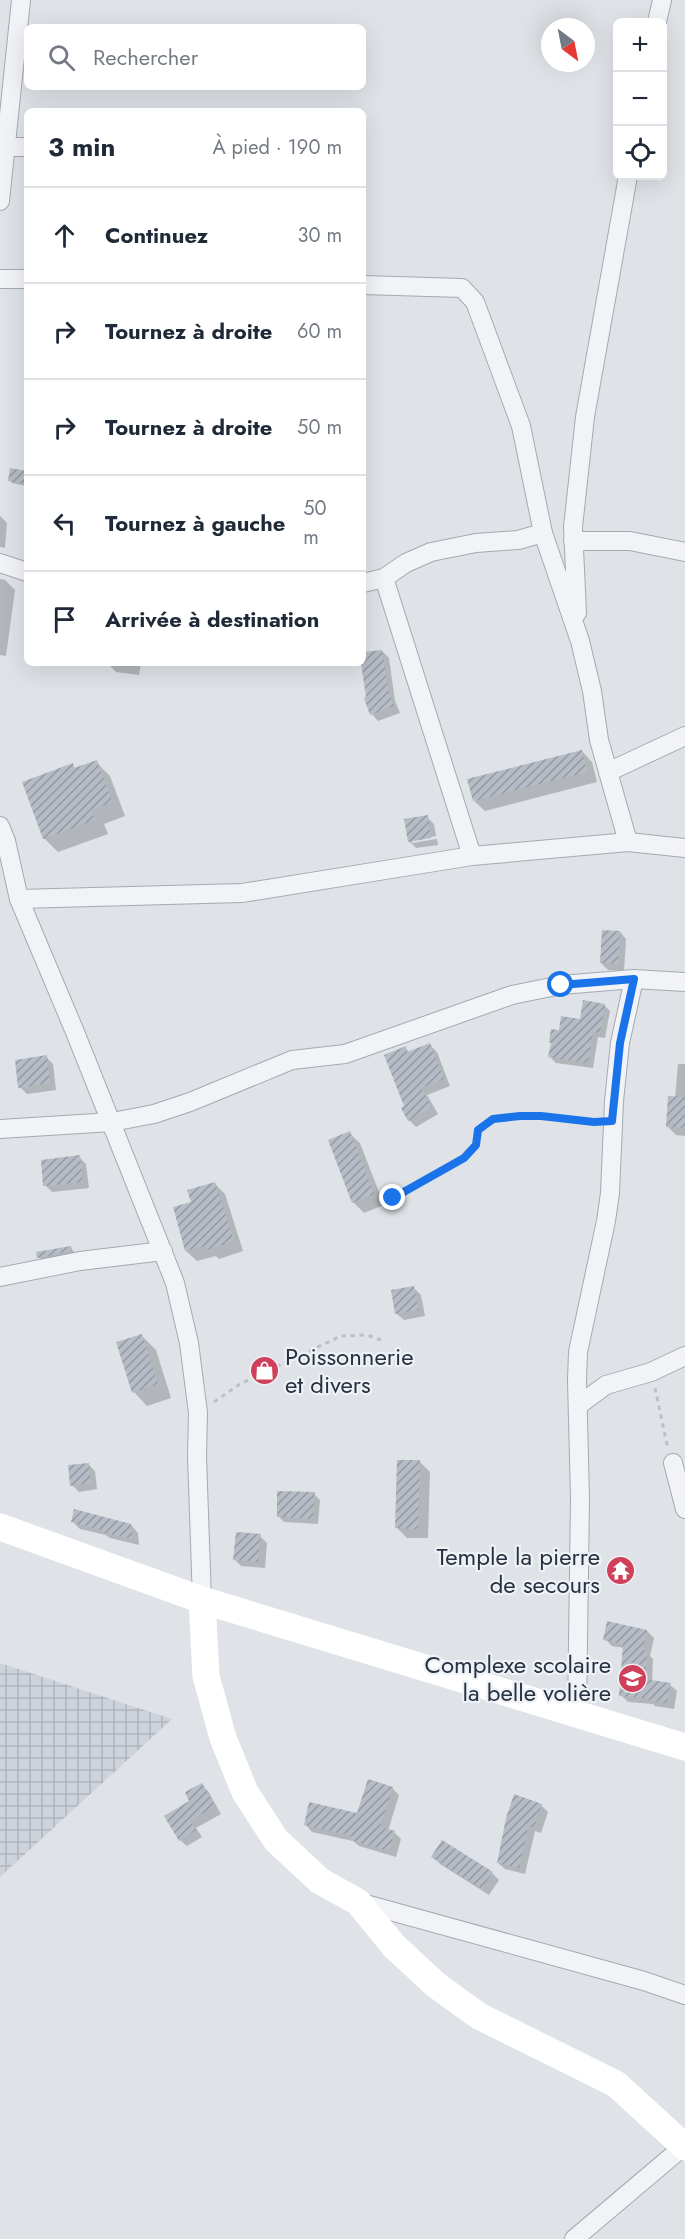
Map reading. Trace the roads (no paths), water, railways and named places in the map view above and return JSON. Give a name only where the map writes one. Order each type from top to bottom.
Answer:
[{"type":"street","points":[[0,201],[21,0]]},
{"type":"street","points":[[658,18],[662,0]]},
{"type":"street","points":[[6,147],[24,147]]},
{"type":"street","points":[[580,641],[573,526],[585,417],[627,180]]},
{"type":"street","points":[[0,279],[24,279]]},
{"type":"street","points":[[366,285],[462,288],[475,303],[521,426],[543,533],[580,641],[592,691],[599,740],[628,842]]},
{"type":"street","points":[[366,582],[384,578],[406,563],[431,552],[476,543],[518,540],[543,533]]},
{"type":"street","points":[[573,541],[630,541],[685,552]]},
{"type":"street","points":[[0,563],[24,571]]},
{"type":"street","points":[[384,578],[472,856]]},
{"type":"street","points":[[609,772],[685,736]]},
{"type":"street","points":[[2,836],[19,899],[112,1122],[175,1283],[189,1343],[198,1413],[197,1456],[206,1676],[223,1738],[245,1792],[276,1840],[320,1881],[358,1902],[644,1981],[685,1995]]},
{"type":"street","points":[[19,899],[242,893],[472,856],[628,842],[685,848]]},
{"type":"street","points":[[577,1714],[580,1593],[578,1352],[606,1221],[610,1193],[612,1121],[620,1043],[634,979]]},
{"type":"street","points":[[0,1129],[112,1122],[154,1114],[190,1102],[292,1060],[357,1050],[512,994],[561,985],[634,979],[685,982]]},
{"type":"street","points":[[0,1277],[80,1261],[163,1251]]},
{"type":"street","points":[[579,1405],[606,1385],[651,1372],[685,1356]]},
{"type":"street","points":[[673,1463],[685,1509]]},
{"type":"street","points":[[0,1527],[202,1600],[685,1747]]},
{"type":"street","points":[[358,1902],[394,1946],[436,1985],[479,2016],[616,2084],[685,2147],[574,2239]]},
{"type":"place","name":"Poissonnerie et divers","points":[[264,1370]]},
{"type":"place","name":"Temple la pierre de secours","points":[[621,1570]]},
{"type":"place","name":"Complexe scolaire la belle volière","points":[[632,1678]]}]
